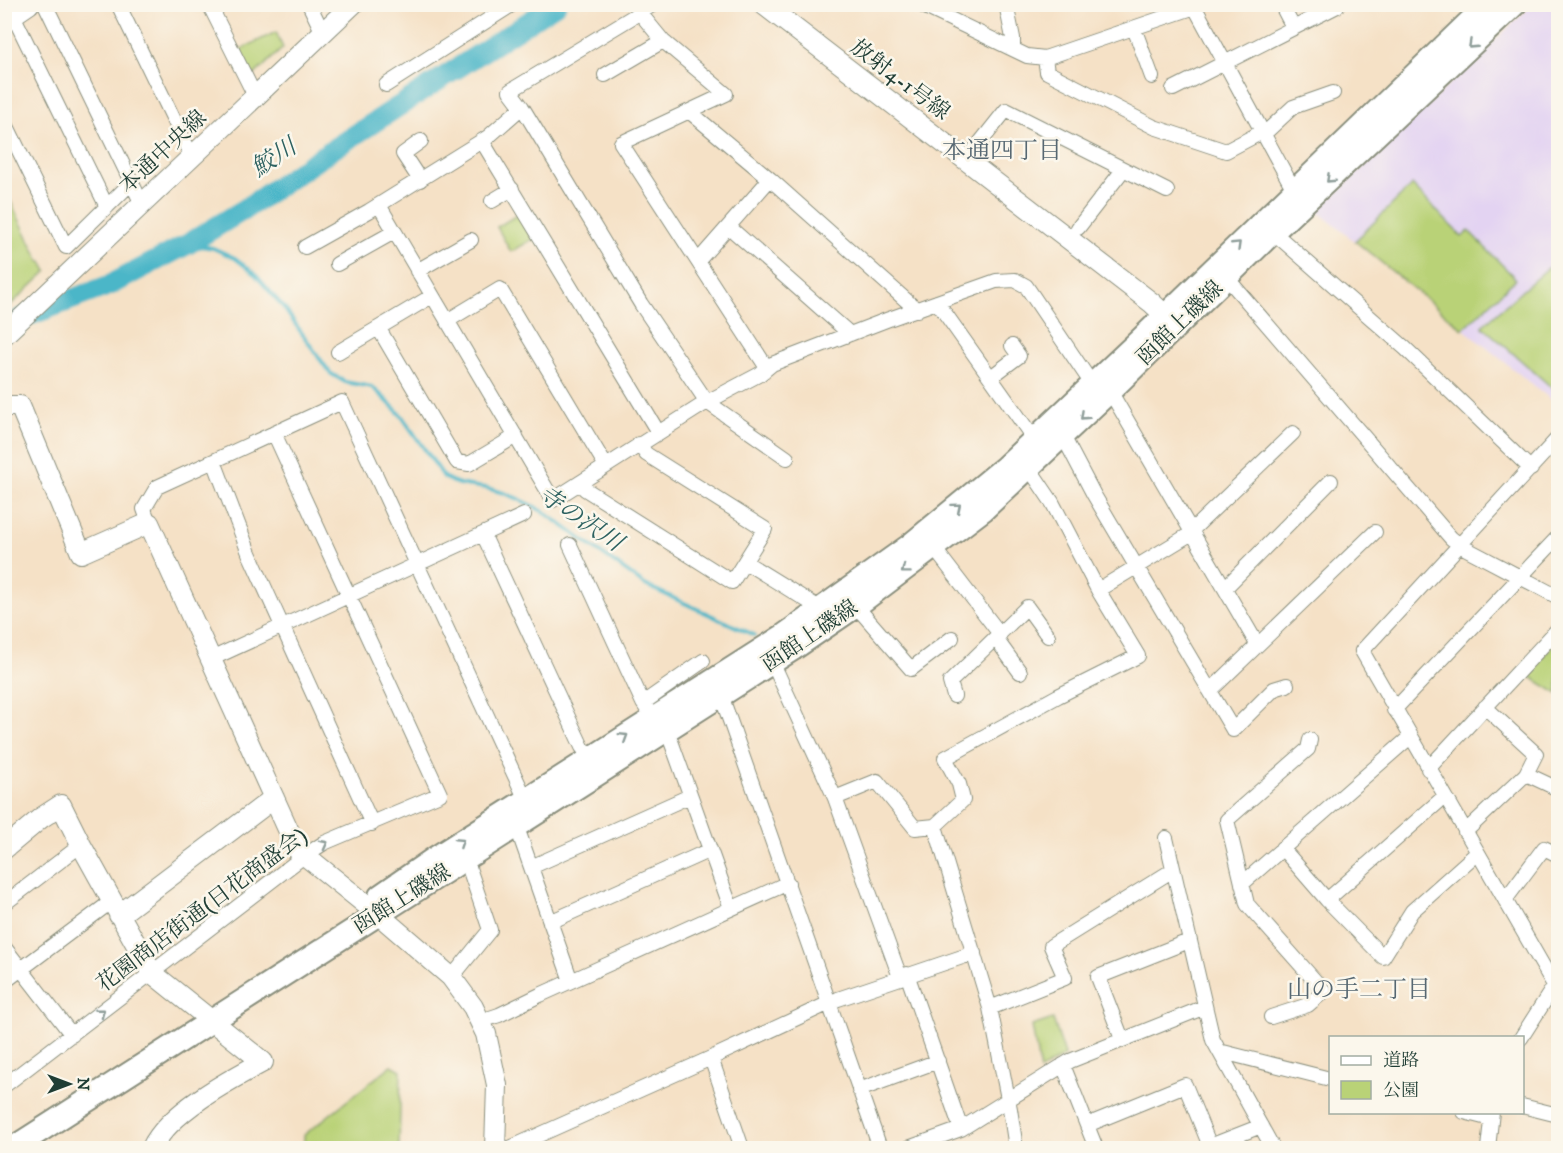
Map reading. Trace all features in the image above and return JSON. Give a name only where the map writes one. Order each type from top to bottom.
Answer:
[{"type":"main road","name":"函館上磯線","points":[[17,1144],[205,1016],[372,910],[654,717],[721,694],[821,609],[909,546],[1005,467],[1034,439],[1101,388],[1172,321],[1294,190],[1488,4]]},
{"type":"main road","name":"函館上磯線","points":[[1172,321],[1227,278],[1515,4]]},
{"type":"main road","name":"函館上磯線","points":[[372,910],[526,800],[654,717],[856,606],[983,510],[1063,436],[1101,388]]},
{"type":"street","points":[[118,4],[192,157]]},
{"type":"street","points":[[209,4],[256,98]]},
{"type":"street","points":[[309,4],[323,33]]},
{"type":"street","name":"本通中央線","points":[[4,335],[353,4]]},
{"type":"street","points":[[386,85],[513,4]]},
{"type":"street","points":[[654,4],[510,91],[522,107],[641,304],[707,402],[787,458]]},
{"type":"street","name":"放射4-1号線","points":[[763,4],[1172,321]]},
{"type":"street","points":[[919,4],[940,9],[1027,56],[1045,58],[1194,6],[1294,190]]},
{"type":"street","points":[[1006,4],[1013,49]]},
{"type":"street","points":[[1281,4],[1293,27]]},
{"type":"street","points":[[1173,89],[1293,27],[1315,10],[1337,6]]},
{"type":"street","points":[[24,9],[131,183],[139,207]]},
{"type":"street","points":[[24,9],[107,207]]},
{"type":"street","points":[[640,13],[663,41],[726,94],[621,143],[767,368]]},
{"type":"street","points":[[1134,28],[1152,77]]},
{"type":"street","points":[[605,75],[663,41]]},
{"type":"street","points":[[1045,58],[1047,72],[1154,127],[1226,151],[1262,134],[1293,107],[1333,93]]},
{"type":"street","points":[[305,247],[380,205],[482,141],[522,107]]},
{"type":"street","points":[[975,149],[1006,110],[1167,191]]},
{"type":"street","points":[[690,112],[770,179],[917,310]]},
{"type":"street","points":[[4,120],[66,247],[131,183]]},
{"type":"street","points":[[420,180],[404,154],[421,141]]},
{"type":"street","points":[[482,141],[658,432]]},
{"type":"street","points":[[1078,228],[1123,170]]},
{"type":"street","points":[[698,261],[770,179]]},
{"type":"street","points":[[492,201],[512,189]]},
{"type":"street","points":[[380,205],[553,500],[658,432],[707,402],[760,374],[772,364],[996,281],[1015,280],[1026,286],[1101,388],[1191,532],[1257,644]]},
{"type":"street","points":[[729,227],[850,334]]},
{"type":"street","points":[[337,264],[394,232]]},
{"type":"street","points":[[1273,232],[1405,348],[1531,469]]},
{"type":"street","points":[[417,271],[471,240]]},
{"type":"street","points":[[1227,278],[1451,538],[1461,546],[1558,597]]},
{"type":"street","points":[[447,321],[500,289],[606,466]]},
{"type":"street","points":[[338,352],[432,296]]},
{"type":"street","points":[[937,302],[1034,439]]},
{"type":"street","points":[[379,329],[457,462],[469,464],[516,436]]},
{"type":"street","points":[[991,377],[1019,356],[1012,346]]},
{"type":"street","points":[[495,1149],[497,1085],[481,1021],[468,997],[451,977],[297,849],[149,523],[144,509],[157,487],[342,402],[526,800]]},
{"type":"street","points":[[4,406],[20,406],[81,553],[149,523]]},
{"type":"street","points":[[274,433],[349,596]]},
{"type":"street","points":[[1098,590],[1191,532],[1293,433]]},
{"type":"street","points":[[1063,436],[1094,495],[1233,730],[1274,689],[1287,685]]},
{"type":"street","points":[[1522,1036],[1556,980],[1477,853],[1362,651],[1558,438]]},
{"type":"street","points":[[580,483],[585,489],[732,582],[765,529],[646,454],[639,444]]},
{"type":"street","points":[[214,461],[249,553],[372,824]]},
{"type":"street","points":[[835,798],[877,781],[915,828],[935,826],[963,800],[959,784],[945,758],[1058,696],[1138,656],[1098,590],[1052,502],[1029,468]]},
{"type":"street","points":[[1225,588],[1331,481]]},
{"type":"street","points":[[211,659],[524,515]]},
{"type":"street","points":[[1210,691],[1375,532]]},
{"type":"street","points":[[483,534],[582,747],[590,758]]},
{"type":"street","points":[[1395,710],[1558,537]]},
{"type":"street","points":[[570,545],[690,796],[731,908]]},
{"type":"street","points":[[934,548],[998,637],[1020,672]]},
{"type":"street","points":[[745,562],[821,609]]},
{"type":"street","name":"花園商店街通(日花商盛会)","points":[[4,1086],[304,856],[324,843],[440,794],[349,596]]},
{"type":"street","points":[[856,606],[911,669],[952,638]]},
{"type":"street","points":[[954,696],[950,682],[1027,607],[1048,636]]},
{"type":"street","points":[[1428,769],[1558,629]]},
{"type":"street","points":[[768,655],[835,798],[938,1061],[961,1130]]},
{"type":"street","points":[[654,717],[703,661]]},
{"type":"street","points":[[721,694],[880,1149]]},
{"type":"street","points":[[1465,832],[1527,774],[1536,754],[1485,707]]},
{"type":"street","points":[[1242,884],[1410,738]]},
{"type":"street","points":[[1271,1017],[1308,1005],[1324,991],[1247,904],[1227,820],[1308,748],[1310,740]]},
{"type":"street","points":[[1527,774],[1558,789]]},
{"type":"street","points":[[531,867],[690,796]]},
{"type":"street","points":[[1327,900],[1444,797]]},
{"type":"street","points":[[4,982],[116,908],[274,798]]},
{"type":"street","points":[[4,849],[41,818],[61,805],[152,973],[263,1062],[215,1088],[165,1128],[152,1149]]},
{"type":"street","points":[[935,826],[990,1008],[1016,1149]]},
{"type":"street","points":[[520,836],[571,981]]},
{"type":"street","points":[[1166,838],[1213,1040],[1273,1149]]},
{"type":"street","points":[[4,904],[81,844]]},
{"type":"street","points":[[1282,848],[1327,900],[1383,957],[1412,911],[1477,853]]},
{"type":"street","points":[[1505,900],[1544,848],[1558,855]]},
{"type":"street","points":[[550,922],[710,850]]},
{"type":"street","points":[[456,972],[490,930],[469,868]]},
{"type":"street","points":[[990,1008],[1065,978],[1051,945],[1173,870]]},
{"type":"street","points":[[481,1021],[500,1016],[571,981],[788,883]]},
{"type":"street","points":[[1122,1039],[1098,977],[1189,941]]},
{"type":"street","points":[[4,946],[72,1035]]},
{"type":"street","points":[[504,1149],[829,1004],[903,975],[974,953]]},
{"type":"street","points":[[908,1149],[961,1130],[1063,1065],[1205,1007]]},
{"type":"street","points":[[1219,1051],[1329,1079]]},
{"type":"street","points":[[711,1058],[742,1149]]},
{"type":"street","points":[[859,1090],[938,1061]]},
{"type":"street","points":[[1063,1065],[1096,1149]]},
{"type":"street","points":[[1087,1125],[1185,1085],[1207,1148],[1261,1126]]},
{"type":"street","points":[[1524,1106],[1558,1114]]},
{"type":"street","points":[[1473,1114],[1492,1116],[1488,1149]]},
{"type":"shaded area","points":[[1532,5],[1558,5],[1558,405],[1317,211]]},
{"type":"green space","points":[[276,32],[283,48],[252,77],[239,50]]},
{"type":"green space","points":[[1412,185],[1462,237],[1469,231],[1516,279],[1463,329],[1355,241]]},
{"type":"green space","points":[[4,188],[40,262],[47,271],[5,310]]},
{"type":"green space","points":[[520,213],[535,238],[511,252],[497,227]]},
{"type":"green space","points":[[1558,259],[1558,393],[1482,326]]},
{"type":"green space","points":[[1558,640],[1558,694],[1526,674]]},
{"type":"green space","points":[[1053,1019],[1065,1055],[1040,1071],[1032,1026]]},
{"type":"green space","points":[[392,1065],[401,1070],[399,1148],[304,1148],[304,1135]]},
{"type":"waterway","name":"鮫川","points":[[20,319],[110,285],[188,244],[245,209],[556,4]]},
{"type":"waterway","name":"寺の沢川","points":[[188,244],[213,248],[235,258],[254,273],[284,308],[330,373],[345,382],[372,387],[382,396],[401,415],[444,477],[460,484],[497,491],[531,505],[645,585],[754,635]]},
{"type":"district","name":"本通四丁目","points":[[1002,151]]},
{"type":"district","name":"山の手二丁目","points":[[1359,990]]}]
